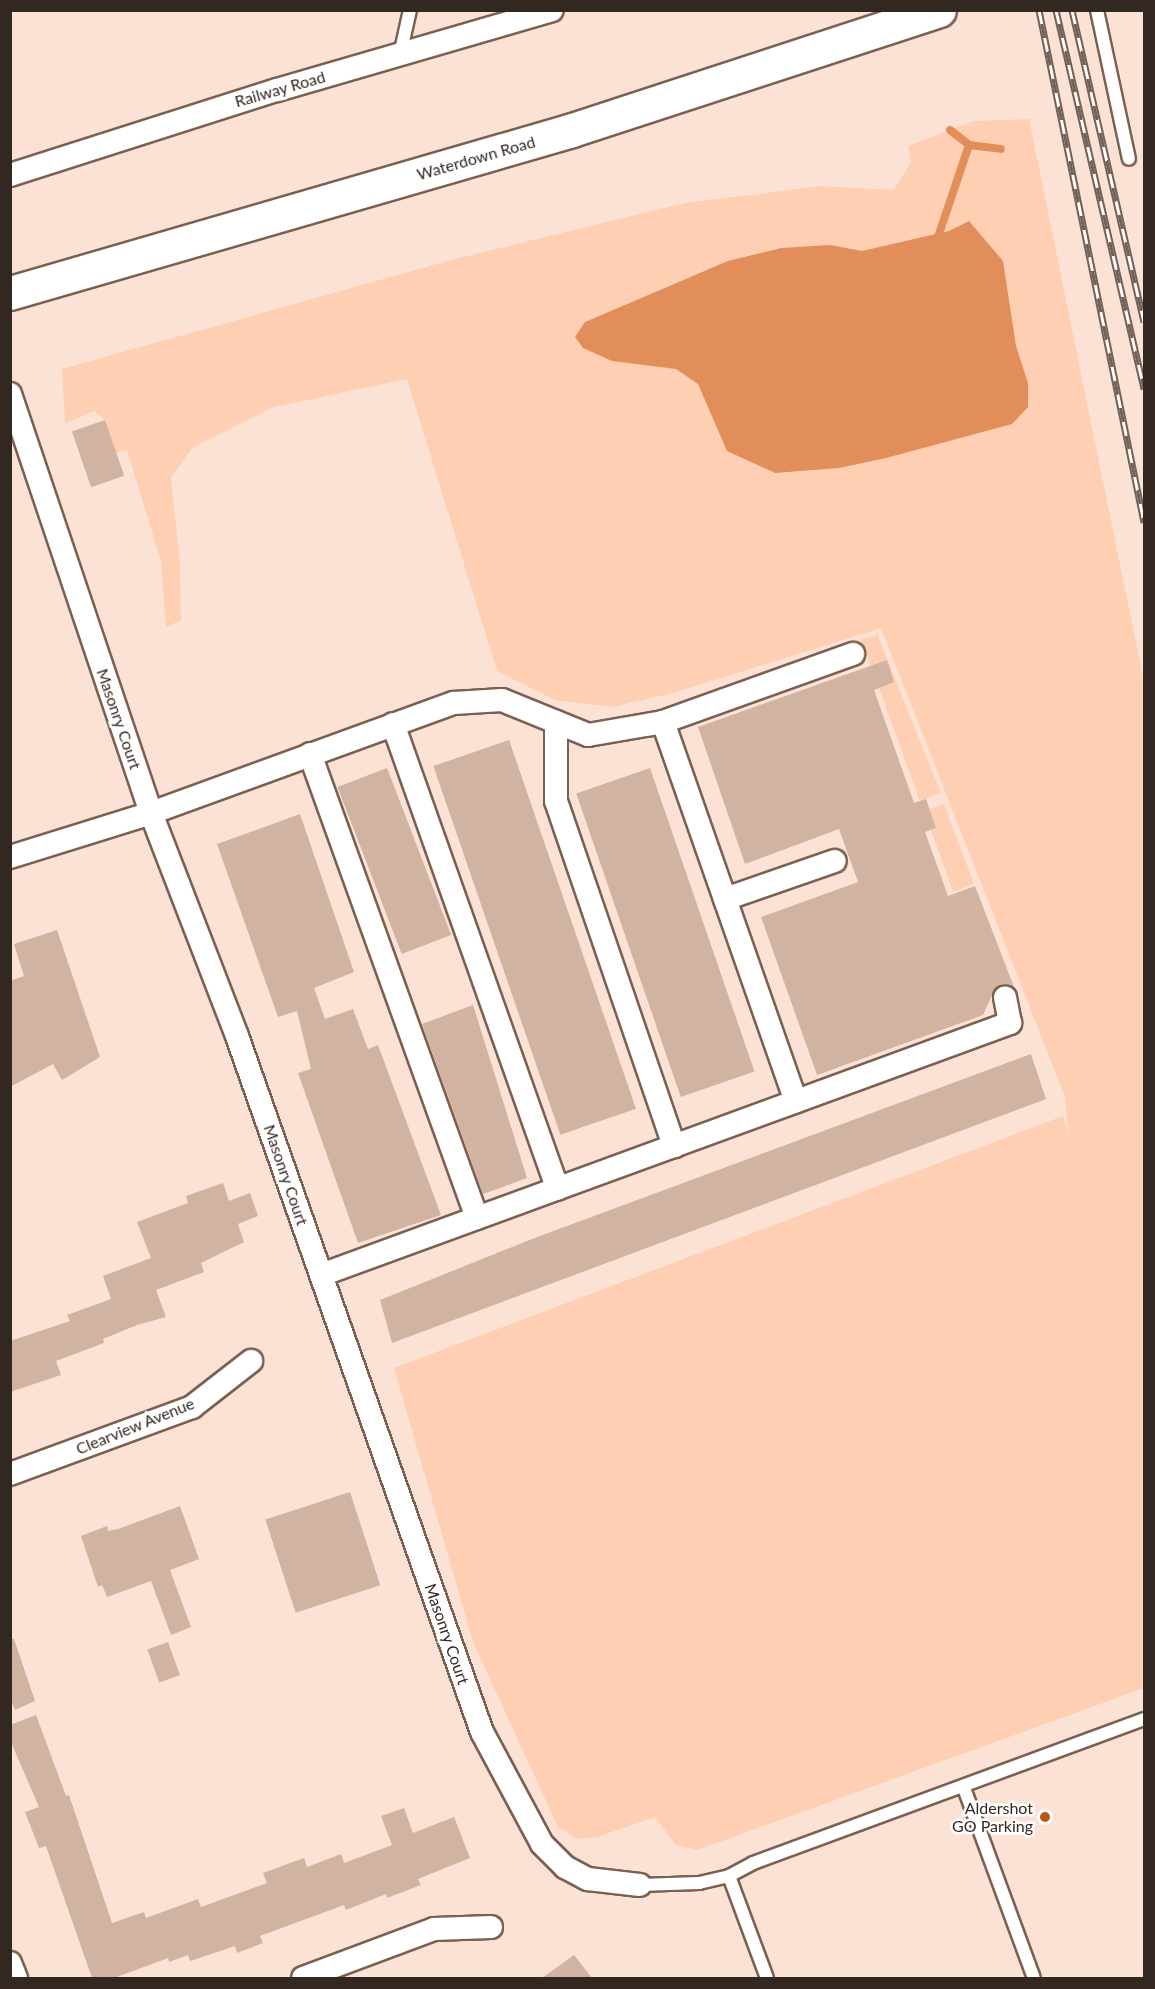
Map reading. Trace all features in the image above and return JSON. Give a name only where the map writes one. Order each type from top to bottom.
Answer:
[{"type":"main road","name":"Waterdown Road","points":[[10,293],[572,130],[939,10]]},
{"type":"street","name":"Railway Road","points":[[10,175],[100,144],[552,10]]},
{"type":"street","name":"Masonry Court","points":[[10,394],[151,813],[237,1036],[482,1732],[542,1844],[565,1867],[588,1879],[640,1885]]},
{"type":"street","points":[[10,857],[151,813],[454,703],[502,700],[588,735],[663,722],[853,654]]},
{"type":"street","points":[[556,722],[556,801],[674,1146]]},
{"type":"street","points":[[663,722],[796,1101]]},
{"type":"street","points":[[393,724],[558,1189]]},
{"type":"street","points":[[310,754],[477,1218]]},
{"type":"street","points":[[725,899],[835,861]]},
{"type":"street","points":[[321,1275],[1010,1023],[1005,997]]},
{"type":"street","name":"Clearview Avenue","points":[[10,1474],[192,1407],[251,1361]]},
{"type":"street","points":[[303,1978],[434,1929],[491,1927]]},
{"type":"street","points":[[10,1963],[16,1978]]},
{"type":"lane","points":[[400,55],[410,10]]},
{"type":"lane","points":[[1097,10],[1129,159]]},
{"type":"lane","points":[[640,1885],[699,1883],[729,1876],[753,1863],[964,1788],[1144,1719]]},
{"type":"lane","points":[[964,1788],[1034,1978]]},
{"type":"lane","points":[[729,1876],[767,1978]]},
{"type":"shaded area","points":[[1029,119],[1144,682],[1144,1688],[697,1850],[676,1845],[655,1817],[597,1837],[577,1839],[558,1827],[473,1642],[394,1368],[1063,1116],[1069,1136],[1065,1097],[881,628],[673,693],[612,707],[555,700],[497,671],[407,379],[274,407],[192,448],[171,478],[180,564],[181,620],[166,627],[161,561],[127,450],[116,453],[105,420],[94,411],[65,424],[62,369],[451,260],[685,203],[821,186],[894,190],[911,162],[908,146],[974,121]]},
{"type":"shaded area","points":[[969,221],[1003,261],[1016,346],[1028,383],[1028,407],[1012,424],[886,458],[839,468],[775,473],[727,451],[698,384],[676,369],[612,361],[583,348],[575,337],[585,322],[728,261],[781,248],[830,245],[862,251],[949,231]]},
{"type":"shaded area","points":[[876,631],[941,793],[920,801],[861,639],[876,636]]},
{"type":"shaded area","points":[[944,804],[974,884],[953,892],[931,830],[936,828],[927,810]]},
{"type":"building","points":[[105,420],[124,476],[91,487],[72,431]]},
{"type":"building","points":[[887,660],[894,682],[874,690],[914,803],[926,799],[936,828],[925,832],[948,896],[975,886],[1014,987],[1003,984],[996,987],[983,1015],[817,1075],[761,917],[858,882],[839,829],[745,864],[698,727]]},
{"type":"building","points":[[509,740],[636,1109],[560,1135],[433,766]]},
{"type":"building","points":[[387,768],[451,935],[402,954],[338,787]]},
{"type":"building","points":[[650,768],[755,1072],[681,1097],[576,793]]},
{"type":"building","points":[[300,814],[354,972],[314,988],[325,1019],[353,1009],[368,1049],[378,1045],[441,1215],[358,1243],[298,1073],[311,1069],[297,1011],[278,1017],[217,844]]},
{"type":"building","points":[[57,930],[100,1057],[62,1080],[53,1064],[10,1087],[10,981],[24,976],[14,944]]},
{"type":"building","points":[[473,1005],[527,1178],[483,1194],[422,1024]]},
{"type":"building","points":[[1031,1054],[1046,1099],[392,1343],[380,1300],[532,1239]]},
{"type":"building","points":[[223,1183],[229,1201],[250,1193],[258,1216],[238,1224],[244,1242],[201,1263],[204,1272],[156,1290],[166,1317],[137,1325],[103,1339],[104,1343],[56,1361],[61,1375],[10,1392],[10,1341],[70,1321],[67,1315],[111,1299],[103,1276],[151,1258],[137,1222],[188,1203],[186,1196]]},
{"type":"building","points":[[350,1492],[380,1585],[296,1613],[265,1520]]},
{"type":"building","points":[[180,1506],[199,1559],[170,1570],[191,1627],[171,1635],[151,1581],[107,1597],[102,1585],[98,1587],[81,1536],[107,1526],[108,1531],[118,1529]]},
{"type":"building","points":[[10,1639],[14,1639],[35,1701],[15,1710],[10,1698]]},
{"type":"building","points":[[168,1642],[180,1675],[159,1682],[147,1650]]},
{"type":"building","points":[[36,1715],[66,1796],[69,1795],[112,1923],[144,1912],[146,1918],[198,1899],[201,1907],[267,1883],[263,1873],[304,1858],[307,1867],[341,1854],[344,1863],[392,1845],[381,1816],[404,1808],[413,1833],[454,1817],[470,1858],[418,1879],[421,1885],[387,1898],[386,1894],[346,1910],[344,1905],[260,1936],[263,1943],[237,1953],[235,1946],[190,1961],[188,1955],[169,1962],[168,1958],[114,1978],[92,1978],[46,1846],[39,1848],[25,1812],[39,1807],[10,1740],[10,1725]]},
{"type":"building","points":[[574,1955],[592,1978],[542,1978]]},
{"type":"waterway","points":[[950,130],[969,145],[1001,149]]},
{"type":"waterway","points":[[936,243],[969,145]]},
{"type":"railway","points":[[1039,10],[1144,522]]},
{"type":"railway","points":[[1056,10],[1144,389]]},
{"type":"railway","points":[[1072,10],[1144,322]]},
{"type":"place","name":"Aldershot GO Parking","points":[[1045,1817]]}]
